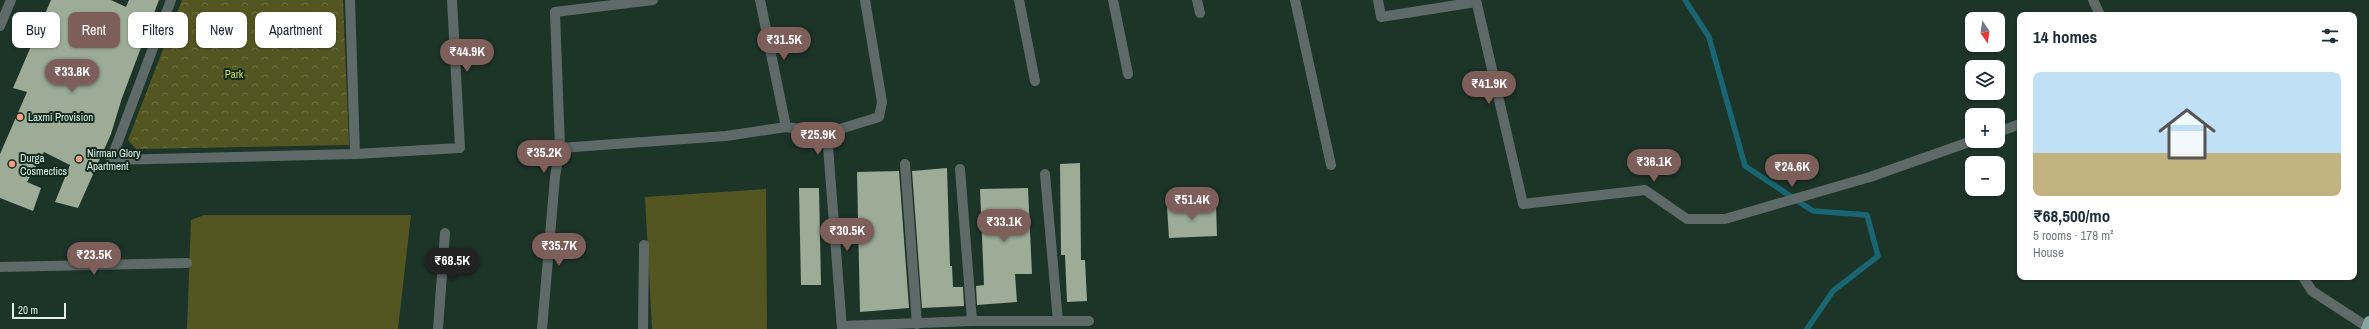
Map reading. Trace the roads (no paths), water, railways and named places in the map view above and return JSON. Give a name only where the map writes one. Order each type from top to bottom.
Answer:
[{"type":"street","points":[[0,26],[11,0]]},
{"type":"street","points":[[171,0],[111,160],[355,154],[460,148],[452,0]]},
{"type":"street","points":[[350,0],[355,154]]},
{"type":"street","points":[[542,329],[555,177],[560,148],[555,12],[653,0]]},
{"type":"street","points":[[760,0],[786,127]]},
{"type":"street","points":[[560,148],[726,136],[786,127],[827,133],[879,116],[882,102],[865,0]]},
{"type":"street","points":[[1019,0],[1035,81]]},
{"type":"street","points":[[1112,0],[1128,74]]},
{"type":"street","points":[[1198,0],[1200,13]]},
{"type":"street","points":[[1295,0],[1330,164]]},
{"type":"street","points":[[1378,0],[1381,17],[1476,1],[1523,204],[1645,190],[1687,219],[1725,219],[1870,176],[1965,143]]},
{"type":"street","points":[[2093,0],[2099,12]]},
{"type":"street","points":[[2005,129],[2017,125]]},
{"type":"street","points":[[827,133],[842,327],[972,321],[1089,321]]},
{"type":"street","points":[[905,164],[918,324]]},
{"type":"street","points":[[960,168],[972,321]]},
{"type":"street","points":[[1045,174],[1058,321]]},
{"type":"street","points":[[438,329],[445,232]]},
{"type":"street","points":[[643,329],[644,245]]},
{"type":"street","points":[[0,267],[187,263]]},
{"type":"street","points":[[2305,280],[2312,290],[2368,326]]},
{"type":"waterway","points":[[1685,0],[1709,37],[1745,166],[1813,211],[1867,215],[1878,256],[1833,291],[1807,329]]},
{"type":"place","name":"Laxmi Provision","points":[[20,117]]},
{"type":"place","name":"Nirman Glory Apartment","points":[[79,159]]},
{"type":"place","name":"Durga Cosmectics","points":[[12,164]]},
{"type":"park label","name":"Park","points":[[234,74]]}]
